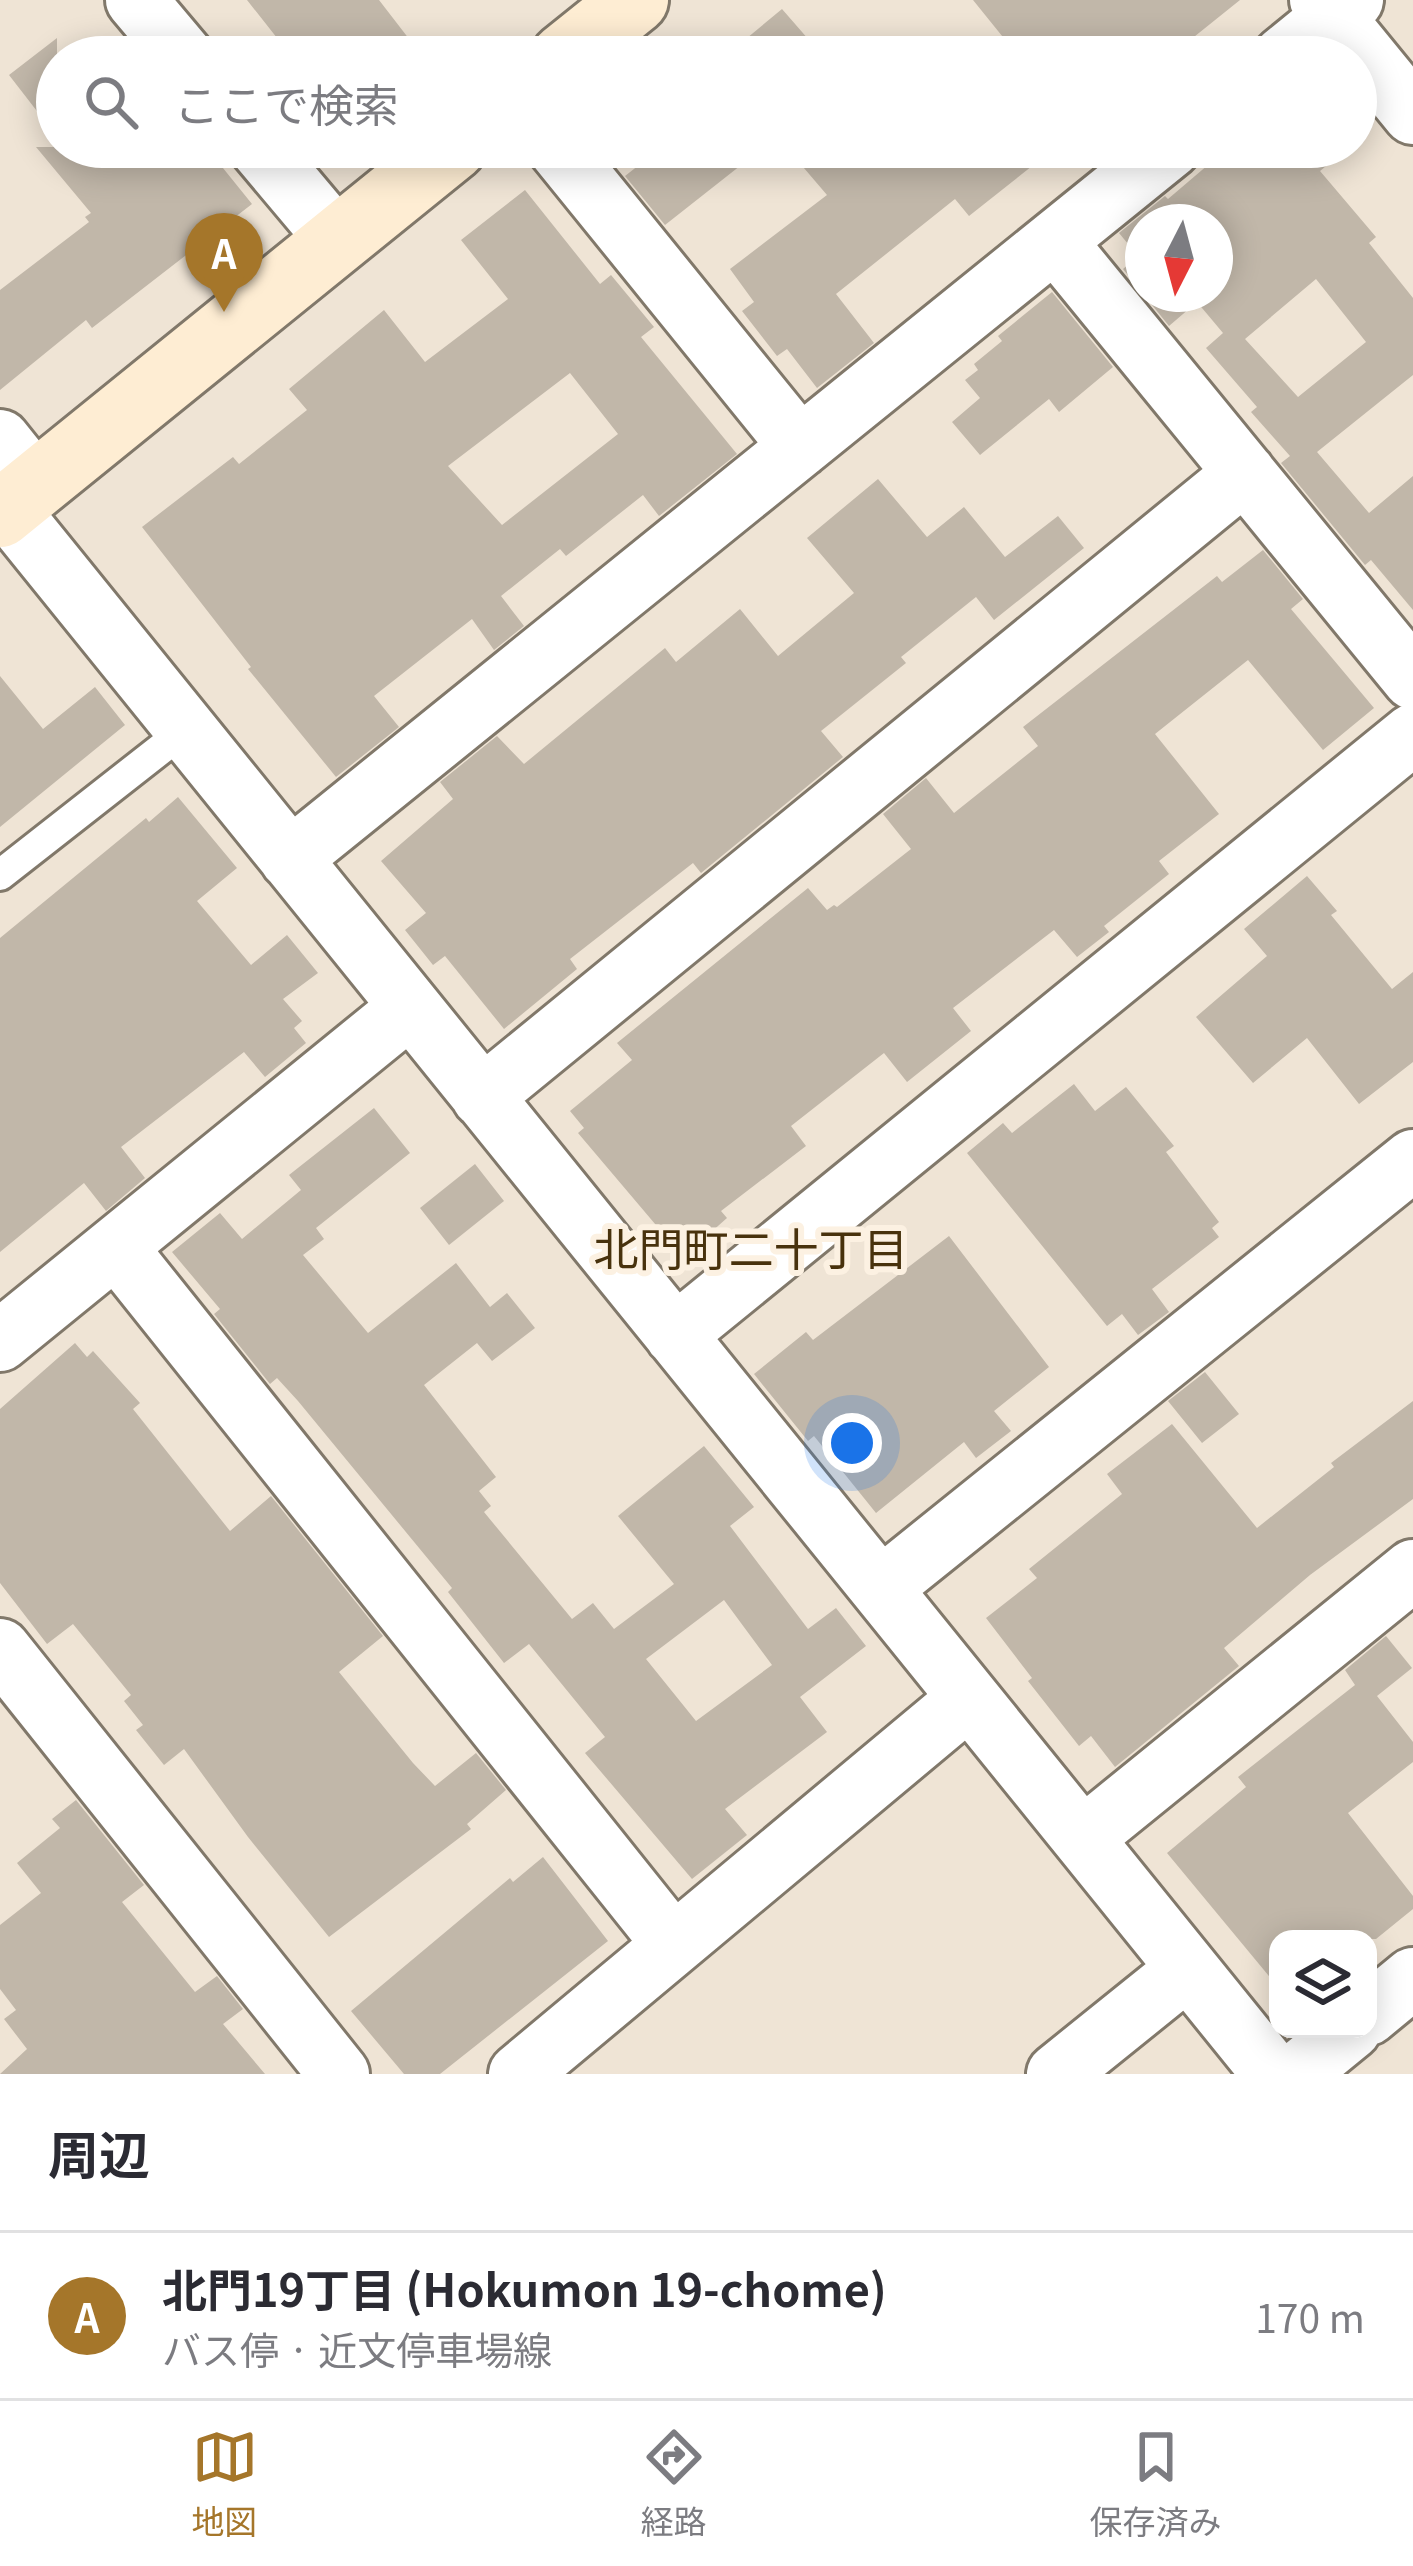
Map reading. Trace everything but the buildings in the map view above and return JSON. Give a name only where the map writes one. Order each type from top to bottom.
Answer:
[{"type":"main road","points":[[590,36],[635,0]]},
{"type":"main road","points":[[11,487],[338,241],[427,168]]},
{"type":"street","points":[[136,0],[166,36]]},
{"type":"street","points":[[1303,36],[1335,5],[1357,36]]},
{"type":"street","points":[[1377,64],[1413,115]]},
{"type":"street","points":[[277,168],[338,241]]},
{"type":"street","points":[[573,168],[800,447]]},
{"type":"street","points":[[290,859],[1146,168]]},
{"type":"street","points":[[1055,241],[1413,679]]},
{"type":"street","points":[[482,1096],[1245,473]]},
{"type":"street","points":[[11,487],[185,730],[1273,2074]]},
{"type":"street","points":[[675,1335],[1413,734]]},
{"type":"street","points":[[0,1342],[408,1010]]},
{"type":"street","points":[[881,1588],[1413,1160]]},
{"type":"street","points":[[116,1246],[674,1944]]},
{"type":"street","points":[[1084,1837],[1413,1570]]},
{"type":"street","points":[[0,1649],[339,2074]]},
{"type":"street","points":[[519,2074],[968,1699]]},
{"type":"street","points":[[1057,2074],[1186,1970]]},
{"type":"street","points":[[1377,2008],[1413,1978]]},
{"type":"street","points":[[1296,2074],[1340,2038]]},
{"type":"lane","points":[[0,875],[185,730]]},
{"type":"place","name":"北門19丁目 (Hokumon 19-chome)","points":[[224,312]]},
{"type":"district","name":"北門町二十丁目","points":[[751,1250]]}]
